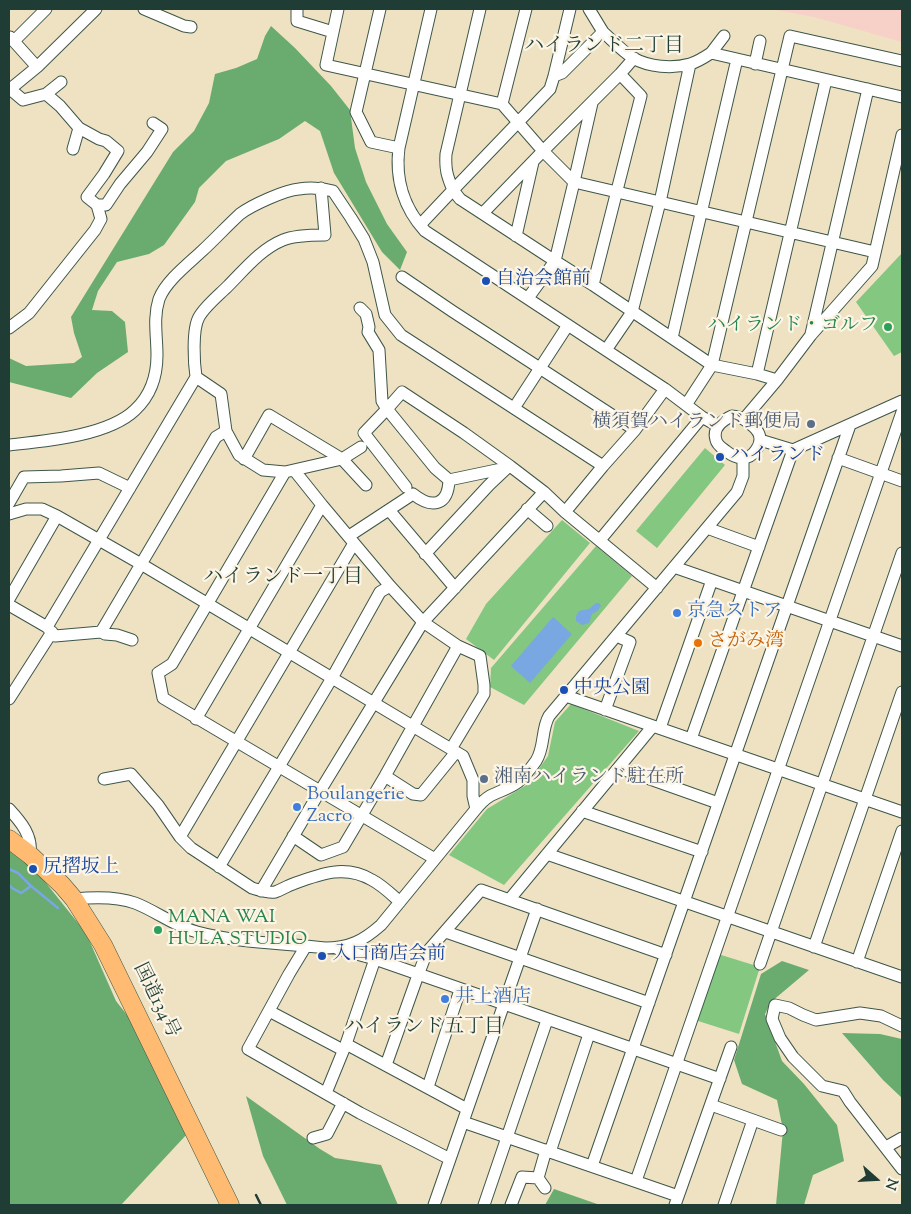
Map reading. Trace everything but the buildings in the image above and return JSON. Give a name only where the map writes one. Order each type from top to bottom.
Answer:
[{"type":"highway","name":"国道134号","points":[[9,839],[46,869],[74,899],[109,956],[230,1205]]},
{"type":"street","points":[[37,67],[11,38],[46,9]]},
{"type":"street","points":[[61,82],[46,94],[23,100],[9,89],[37,67],[96,9]]},
{"type":"street","points":[[144,9],[184,26],[191,27]]},
{"type":"street","points":[[297,9],[297,21],[333,32]]},
{"type":"street","points":[[338,9],[326,65],[502,104],[543,151],[574,182],[874,252]]},
{"type":"street","points":[[380,9],[356,112],[371,142],[399,148]]},
{"type":"street","points":[[431,9],[399,148],[398,168],[401,189],[410,212],[425,231],[718,426]]},
{"type":"street","points":[[480,9],[446,154],[446,176],[460,199],[712,365],[777,380]]},
{"type":"street","points":[[502,104],[526,9]]},
{"type":"street","points":[[420,225],[550,89],[570,9]]},
{"type":"street","points":[[590,9],[603,32],[634,58],[651,65],[663,67],[690,64],[711,53],[724,36]]},
{"type":"street","points":[[554,76],[562,73],[603,32]]},
{"type":"street","points":[[686,405],[712,365],[790,36],[902,61]]},
{"type":"street","points":[[755,64],[760,41]]},
{"type":"street","points":[[711,53],[902,98]]},
{"type":"street","points":[[483,213],[634,58]]},
{"type":"street","points":[[672,338],[736,59]]},
{"type":"street","points":[[606,350],[632,312],[660,202],[690,64]]},
{"type":"street","points":[[593,285],[641,96],[620,74]]},
{"type":"street","points":[[757,374],[826,80]]},
{"type":"street","points":[[811,335],[868,89]]},
{"type":"street","points":[[46,94],[60,106],[79,128],[106,141],[118,151],[87,197],[97,205],[106,206],[120,184],[147,152],[162,129],[153,123]]},
{"type":"street","points":[[528,298],[554,261],[592,102]]},
{"type":"street","points":[[73,148],[79,128]]},
{"type":"street","points":[[744,419],[811,335],[872,266],[902,135]]},
{"type":"street","points":[[516,236],[533,161]]},
{"type":"street","points":[[104,174],[120,184]]},
{"type":"street","points":[[9,699],[99,540],[196,377],[194,364],[195,331],[198,317],[266,249],[285,239],[325,235],[321,188]]},
{"type":"street","points":[[9,445],[64,439],[107,427],[124,419],[134,411],[148,394],[155,376],[157,357],[155,316],[160,298],[169,283],[241,213],[263,200],[298,189],[321,188],[333,191],[364,239],[373,262],[385,315],[401,335],[603,466]]},
{"type":"street","points":[[9,328],[29,313],[95,230],[101,219],[97,205]]},
{"type":"street","points":[[402,277],[635,430]]},
{"type":"street","points":[[180,837],[290,653],[351,540],[413,494],[426,502],[432,503],[437,503],[447,495],[449,480],[435,468],[382,401],[379,350],[368,332],[369,327],[366,314],[360,308]]},
{"type":"street","points":[[514,408],[568,325]]},
{"type":"street","points":[[196,377],[221,394],[226,431],[238,455],[263,470],[289,471],[342,458],[361,447]]},
{"type":"street","points":[[565,512],[635,430],[665,389]]},
{"type":"street","points":[[406,487],[364,433],[402,392],[464,433],[544,492],[565,512],[658,588]]},
{"type":"street","points":[[760,440],[793,450],[902,401]]},
{"type":"street","points":[[636,1181],[902,412]]},
{"type":"street","points":[[244,458],[270,415],[342,458],[366,485]]},
{"type":"street","points":[[600,540],[702,416]]},
{"type":"street","points":[[732,416],[744,419],[758,430],[761,437],[756,450],[750,456],[743,459],[731,455],[717,443],[715,438],[718,426],[725,419],[732,416]]},
{"type":"street","points":[[592,1166],[850,425]]},
{"type":"street","points":[[100,632],[216,437],[226,431]]},
{"type":"street","points":[[691,739],[793,450]]},
{"type":"street","points":[[838,458],[902,480]]},
{"type":"street","points":[[74,899],[105,897],[133,902],[194,932],[226,938],[336,948],[359,942],[370,935],[381,925],[476,809],[490,796],[520,780],[528,771],[541,751],[547,721],[732,498],[740,486],[743,476],[743,459]]},
{"type":"street","points":[[449,480],[508,467]]},
{"type":"street","points":[[425,554],[508,467]]},
{"type":"street","points":[[289,471],[322,505],[423,622],[458,646],[480,656],[484,694],[454,750],[421,794],[412,794],[385,776]]},
{"type":"street","points":[[289,471],[172,664],[158,674],[162,698],[435,859]]},
{"type":"street","points":[[9,503],[24,477],[99,473],[130,488]]},
{"type":"street","points":[[261,891],[423,622],[544,492]]},
{"type":"street","points":[[196,719],[322,505]]},
{"type":"street","points":[[9,514],[26,509],[42,509],[57,516],[454,750],[462,756],[473,780],[473,796],[476,809]]},
{"type":"street","points":[[527,509],[547,526]]},
{"type":"street","points":[[389,510],[455,588]]},
{"type":"street","points":[[9,599],[57,516]]},
{"type":"street","points":[[707,528],[759,547]]},
{"type":"street","points":[[760,964],[902,553]]},
{"type":"street","points":[[674,567],[902,646]]},
{"type":"street","points":[[509,900],[619,768],[656,727],[712,580]]},
{"type":"street","points":[[220,867],[332,678],[380,592],[390,586]]},
{"type":"street","points":[[9,605],[49,629],[55,636],[100,632],[132,640]]},
{"type":"street","points":[[605,710],[630,642],[621,638]]},
{"type":"street","points":[[293,836],[321,855],[343,847],[414,726],[458,646]]},
{"type":"street","points":[[814,946],[902,692]]},
{"type":"street","points":[[566,696],[902,812]]},
{"type":"street","points":[[619,768],[718,803]]},
{"type":"street","points":[[104,779],[131,774],[158,806],[180,837],[191,848],[252,888],[275,892],[320,874],[340,871],[363,875],[374,880],[400,902]]},
{"type":"street","points":[[9,809],[27,832],[32,848],[30,855]]},
{"type":"street","points":[[582,812],[702,852]]},
{"type":"street","points":[[857,962],[902,831]]},
{"type":"street","points":[[547,854],[902,977]]},
{"type":"street","points":[[386,1065],[427,952],[481,890],[666,955]]},
{"type":"street","points":[[434,1205],[536,909]]},
{"type":"street","points":[[446,932],[649,1003]]},
{"type":"street","points":[[306,946],[248,1049],[343,1103],[450,1158]]},
{"type":"street","points":[[336,948],[720,1079]]},
{"type":"street","points":[[326,1093],[345,1047],[375,960]]},
{"type":"street","points":[[428,1087],[460,990]]},
{"type":"street","points":[[902,1026],[881,1016],[860,1013],[816,1020],[789,1008],[775,1005],[772,1019],[780,1038],[793,1057],[822,1086],[843,1091],[902,1168]]},
{"type":"street","points":[[269,1011],[386,1065],[467,1109]]},
{"type":"street","points":[[484,1205],[547,1020]]},
{"type":"street","points":[[538,1178],[589,1034]]},
{"type":"street","points":[[463,1122],[636,1181],[676,1201],[731,1047]]},
{"type":"street","points":[[313,1138],[327,1134],[343,1103]]},
{"type":"street","points":[[710,1105],[781,1130]]},
{"type":"street","points":[[724,1205],[753,1120]]},
{"type":"street","points":[[886,1147],[902,1138]]},
{"type":"street","points":[[511,1205],[522,1177],[538,1178]]},
{"type":"street","points":[[538,1178],[545,1188]]},
{"type":"shaded area","points":[[770,9],[902,9],[902,42],[814,17]]},
{"type":"green space","points":[[271,26],[331,86],[350,110],[355,148],[366,182],[387,224],[407,252],[400,270],[382,252],[334,173],[320,131],[305,121],[279,139],[226,161],[199,188],[195,202],[164,245],[149,254],[117,262],[98,291],[92,310],[112,311],[125,322],[128,352],[97,373],[71,398],[9,382],[9,358],[26,366],[74,363],[82,357],[71,317],[173,152],[194,131],[209,103],[215,74],[257,59],[265,36]]},
{"type":"green space","name":"ハイランド・ゴルフ","points":[[902,253],[902,352],[894,356],[856,302]]},
{"type":"green space","points":[[705,448],[725,465],[657,548],[636,531]]},
{"type":"green space","points":[[562,520],[590,543],[494,660],[466,639],[486,604]]},
{"type":"green space","points":[[596,546],[632,576],[524,705],[490,687],[491,668]]},
{"type":"green space","points":[[571,704],[639,731],[504,885],[449,855],[487,809],[528,784],[548,756],[555,722]]},
{"type":"green space","points":[[9,849],[30,863],[86,933],[116,1001],[142,1034],[188,1133],[121,1205],[9,1205]]},
{"type":"green space","points":[[718,954],[760,967],[739,1034],[695,1020]]},
{"type":"green space","points":[[782,961],[809,970],[771,1002],[765,1014],[782,1061],[804,1084],[837,1125],[844,1161],[813,1175],[804,1205],[776,1205],[783,1130],[777,1100],[742,1084],[734,1060],[761,974]]},
{"type":"green space","points":[[842,1033],[880,1034],[902,1039],[902,1098],[883,1080]]},
{"type":"green space","points":[[246,1096],[335,1158],[381,1165],[398,1205],[287,1205],[263,1156]]},
{"type":"green space","points":[[554,1189],[600,1205],[545,1205]]},
{"type":"water","points":[[596,603],[599,603],[601,606],[592,614],[589,623],[582,625],[576,621],[579,611],[589,609]]},
{"type":"water","points":[[553,617],[572,634],[530,683],[511,666]]},
{"type":"waterway","points":[[9,869],[18,873],[58,908]]},
{"type":"waterway","points":[[9,885],[21,893],[31,886]]},
{"type":"railway","points":[[256,1195],[261,1205]]},
{"type":"place","name":"自治会館前","points":[[486,281]]},
{"type":"place","name":"ハイランド・ゴルフ","points":[[888,327]]},
{"type":"place","name":"横須賀ハイランド郵便局","points":[[811,424]]},
{"type":"place","name":"ハイランド","points":[[720,457]]},
{"type":"place","name":"京急ストア","points":[[677,613]]},
{"type":"place","name":"さがみ湾","points":[[698,643]]},
{"type":"place","name":"中央公園","points":[[564,690]]},
{"type":"place","name":"湘南ハイランド駐在所","points":[[484,779]]},
{"type":"place","name":"Boulangerie Zacro","points":[[297,807]]},
{"type":"place","name":"尻摺坂上","points":[[33,869]]},
{"type":"place","name":"MANA WAI HULA STUDIO","points":[[158,930]]},
{"type":"place","name":"入口商店会前","points":[[322,956]]},
{"type":"place","name":"井上酒店","points":[[445,999]]},
{"type":"district","name":"ハイランド二丁目","points":[[604,48]]},
{"type":"district","name":"ハイランド一丁目","points":[[283,579]]},
{"type":"district","name":"ハイランド五丁目","points":[[424,1029]]}]
